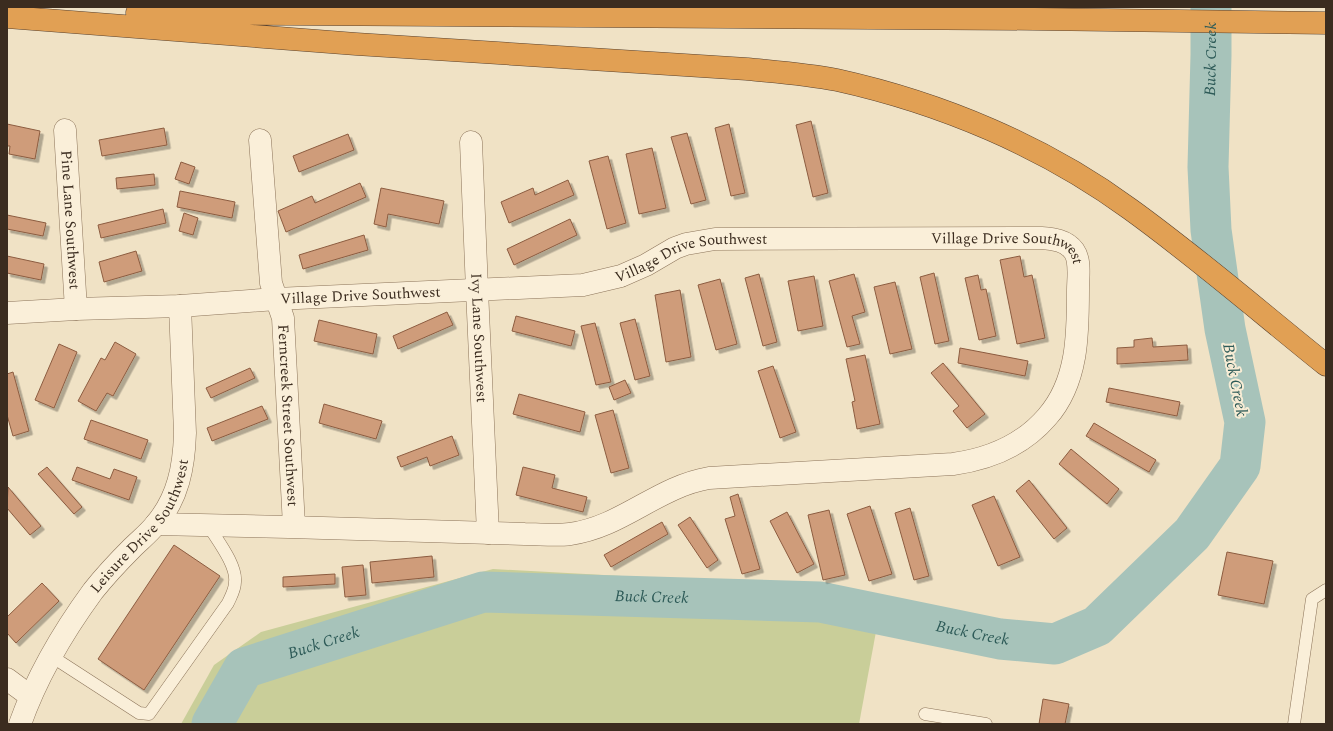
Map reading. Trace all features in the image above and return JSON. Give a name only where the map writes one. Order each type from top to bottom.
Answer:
[{"type":"highway","points":[[7,12],[1326,22]]},
{"type":"highway","points":[[7,17],[356,44],[793,73],[835,80],[886,92],[955,115],[1030,148],[1076,174],[1125,205],[1192,256],[1322,362]]},
{"type":"street","name":"Pine Lane Southwest","points":[[65,130],[76,309]]},
{"type":"street","name":"Ferncreek Street Southwest","points":[[260,140],[270,283],[283,318],[294,526]]},
{"type":"street","name":"Ivy Lane Southwest","points":[[471,142],[476,290],[488,533]]},
{"type":"street","name":"Village Drive Southwest","points":[[7,313],[76,309],[180,306],[276,299],[583,285],[603,281],[634,270],[675,248],[700,241],[715,239],[1054,239],[1069,246],[1074,251],[1077,258],[1076,350],[1065,388],[1048,416],[1038,426],[1001,451],[971,462],[694,480],[680,485],[610,523],[568,535],[294,526],[156,524]]},
{"type":"street","name":"Leisure Drive Southwest","points":[[20,724],[30,696],[51,656],[94,591],[127,553],[156,524],[174,495],[179,482],[184,452],[180,306]]},
{"type":"street","points":[[7,679],[30,696]]},
{"type":"lane","points":[[51,656],[139,713],[149,714],[228,603],[234,589],[236,581],[234,568],[208,525]]},
{"type":"lane","points":[[1294,724],[1312,599],[1326,590]]},
{"type":"lane","points":[[925,714],[986,724]]},
{"type":"green space","points":[[493,569],[767,584],[882,599],[859,724],[181,724],[214,665],[261,632]]},
{"type":"building","points":[[811,121],[828,193],[813,197],[796,125]]},
{"type":"building","points":[[7,124],[40,131],[35,159],[9,154],[10,146],[7,146]]},
{"type":"building","points":[[729,124],[745,193],[731,196],[715,128]]},
{"type":"building","points":[[164,128],[167,145],[102,156],[99,140]]},
{"type":"building","points":[[687,133],[706,200],[691,204],[671,137]]},
{"type":"building","points":[[348,134],[354,150],[299,172],[293,156]]},
{"type":"building","points":[[652,148],[666,208],[639,214],[626,154]]},
{"type":"building","points":[[608,156],[626,223],[607,229],[589,161]]},
{"type":"building","points":[[181,162],[195,167],[189,184],[175,179]]},
{"type":"building","points":[[154,174],[155,185],[117,189],[116,178]]},
{"type":"building","points":[[568,180],[574,195],[509,223],[501,202],[533,188],[535,195]]},
{"type":"building","points":[[360,183],[366,197],[286,232],[278,211],[312,196],[315,203]]},
{"type":"building","points":[[381,188],[444,201],[439,224],[388,214],[386,227],[374,224]]},
{"type":"building","points":[[180,191],[235,202],[232,218],[177,207]]},
{"type":"building","points":[[163,209],[166,223],[101,238],[98,225]]},
{"type":"building","points":[[184,213],[198,218],[193,235],[179,231]]},
{"type":"building","points":[[7,215],[46,223],[43,236],[7,229]]},
{"type":"building","points":[[570,219],[577,235],[514,265],[507,249]]},
{"type":"building","points":[[364,235],[368,250],[303,269],[299,255]]},
{"type":"building","points":[[136,251],[142,271],[104,282],[99,262]]},
{"type":"building","points":[[7,256],[44,264],[41,280],[7,273]]},
{"type":"building","points":[[1020,256],[1024,277],[1032,275],[1045,338],[1017,344],[1000,260]]},
{"type":"building","points":[[934,273],[949,341],[935,344],[920,277]]},
{"type":"building","points":[[759,274],[777,342],[763,346],[745,278]]},
{"type":"building","points":[[854,274],[865,312],[852,316],[860,344],[847,347],[829,281]]},
{"type":"building","points":[[978,275],[981,290],[986,289],[996,336],[979,340],[965,278]]},
{"type":"building","points":[[814,276],[823,326],[798,331],[788,281]]},
{"type":"building","points":[[720,279],[737,344],[716,350],[698,285]]},
{"type":"building","points":[[895,282],[912,349],[890,354],[874,287]]},
{"type":"building","points":[[680,290],[691,357],[666,362],[655,295]]},
{"type":"building","points":[[447,312],[453,325],[398,349],[393,336]]},
{"type":"building","points":[[516,316],[575,331],[571,346],[512,331]]},
{"type":"building","points":[[635,319],[650,376],[635,380],[620,323]]},
{"type":"building","points":[[319,320],[377,334],[373,354],[314,341]]},
{"type":"building","points":[[595,323],[611,382],[596,385],[581,326]]},
{"type":"building","points":[[1152,338],[1153,347],[1187,345],[1188,360],[1117,364],[1117,348],[1134,347],[1134,340]]},
{"type":"building","points":[[115,342],[136,354],[113,396],[107,393],[96,411],[78,401],[101,358],[105,360]]},
{"type":"building","points":[[59,344],[77,352],[54,408],[35,400]]},
{"type":"building","points":[[960,348],[1028,361],[1025,376],[958,363]]},
{"type":"building","points":[[865,355],[880,424],[857,429],[852,402],[855,401],[846,359]]},
{"type":"building","points":[[943,363],[985,414],[967,428],[953,411],[959,406],[931,373]]},
{"type":"building","points":[[773,366],[796,432],[780,438],[758,371]]},
{"type":"building","points":[[250,368],[255,378],[211,398],[206,388]]},
{"type":"building","points":[[13,372],[29,431],[13,436],[7,415],[7,374]]},
{"type":"building","points":[[625,380],[631,393],[614,400],[609,387]]},
{"type":"building","points":[[1109,388],[1180,402],[1177,416],[1106,402]]},
{"type":"building","points":[[519,394],[585,412],[580,432],[513,414]]},
{"type":"building","points":[[324,404],[382,421],[376,439],[319,423]]},
{"type":"building","points":[[262,406],[268,419],[212,441],[207,428]]},
{"type":"building","points":[[613,410],[629,468],[611,473],[595,415]]},
{"type":"building","points":[[91,420],[148,440],[141,459],[84,439]]},
{"type":"building","points":[[1094,423],[1156,460],[1149,472],[1086,436]]},
{"type":"building","points":[[452,436],[459,455],[430,466],[427,457],[401,467],[397,457]]},
{"type":"building","points":[[1071,449],[1119,489],[1107,504],[1059,464]]},
{"type":"building","points":[[47,467],[82,507],[74,514],[38,474]]},
{"type":"building","points":[[77,467],[110,479],[114,469],[137,477],[129,500],[72,480]]},
{"type":"building","points":[[523,467],[555,475],[552,488],[587,497],[583,512],[516,495]]},
{"type":"building","points":[[1029,480],[1067,528],[1054,539],[1016,491]]},
{"type":"building","points":[[8,487],[41,526],[30,535],[7,508]]},
{"type":"building","points":[[738,494],[760,569],[742,574],[725,519],[735,516],[730,497]]},
{"type":"building","points":[[994,496],[1020,557],[998,566],[972,505]]},
{"type":"building","points":[[870,506],[892,574],[869,581],[847,514]]},
{"type":"building","points":[[910,508],[929,576],[914,580],[895,513]]},
{"type":"building","points":[[829,510],[845,575],[823,580],[808,515]]},
{"type":"building","points":[[787,512],[814,564],[797,573],[770,521]]},
{"type":"building","points":[[690,517],[718,560],[707,568],[678,525]]},
{"type":"building","points":[[662,522],[668,534],[611,567],[604,555]]},
{"type":"building","points":[[174,545],[220,576],[144,690],[98,659]]},
{"type":"building","points":[[1227,552],[1273,561],[1264,604],[1218,595]]},
{"type":"building","points":[[432,556],[434,577],[372,583],[370,562]]},
{"type":"building","points":[[363,565],[366,595],[345,597],[342,567]]},
{"type":"building","points":[[335,574],[335,584],[283,587],[283,577]]},
{"type":"building","points":[[42,583],[59,601],[16,643],[7,633],[7,617]]},
{"type":"building","points":[[1043,699],[1069,704],[1065,724],[1039,724]]},
{"type":"waterway","name":"Buck Creek","points":[[212,724],[244,668],[483,592],[820,602],[1000,639],[1055,644],[1097,626],[1192,534],[1240,466],[1245,422],[1225,329],[1211,230],[1208,167],[1211,7]]}]
